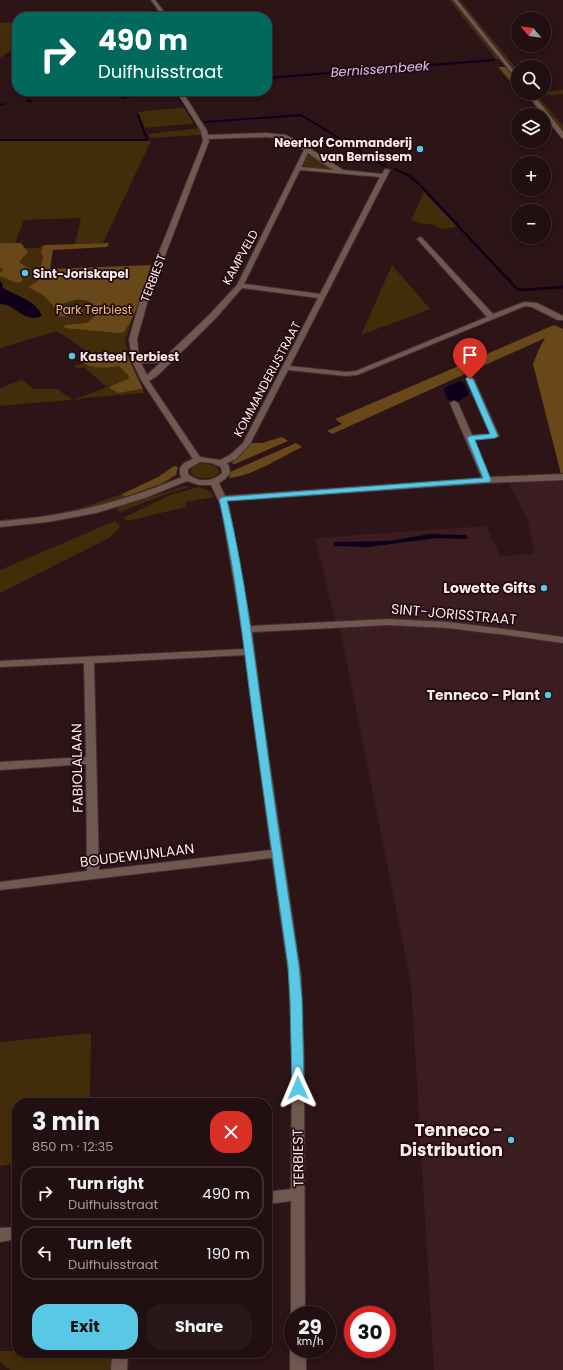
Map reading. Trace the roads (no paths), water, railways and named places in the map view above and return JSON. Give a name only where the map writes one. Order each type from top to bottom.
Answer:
[{"type":"street","points":[[153,0],[162,12]]},
{"type":"street","points":[[455,0],[511,70]]},
{"type":"street","points":[[182,96],[206,137]]},
{"type":"street","points":[[535,100],[563,136]]},
{"type":"street","name":"KOMMANDERIJSTRAAT","points":[[206,137],[267,134],[294,140],[342,172]]},
{"type":"street","name":"TERBIEST","points":[[198,460],[145,380],[136,361],[133,339],[137,322],[203,150],[206,137]]},
{"type":"street","name":"KAMPVELD","points":[[145,380],[154,374],[212,317],[240,286],[307,149]]},
{"type":"street","name":"KOMMANDERIJSTRAAT","points":[[221,463],[234,456],[246,444],[386,173],[342,172],[298,168]]},
{"type":"street","points":[[420,239],[491,318]]},
{"type":"street","points":[[240,286],[322,296]]},
{"type":"street","points":[[286,368],[351,374],[528,304],[537,306],[561,318]]},
{"type":"street","points":[[136,361],[158,361],[169,358]]},
{"type":"street","points":[[470,379],[495,436],[470,438]]},
{"type":"street","points":[[454,403],[487,480]]},
{"type":"street","points":[[198,460],[213,460],[221,463],[225,466],[226,473],[224,477],[214,482],[199,482],[187,478],[184,475],[184,468],[192,462],[198,460]]},
{"type":"street","points":[[223,499],[487,480],[563,477]]},
{"type":"street","points":[[0,524],[25,523],[65,517],[96,510],[159,490],[187,478]]},
{"type":"street","name":"TERBIEST","points":[[214,482],[223,499],[247,629],[276,853],[293,963],[296,999],[299,1194],[298,1306]]},
{"type":"street","name":"SINT-JORISSTRAAT","points":[[247,629],[389,622],[448,625],[563,640]]},
{"type":"street","points":[[0,664],[250,652]]},
{"type":"street","name":"FABIOLALAAN","points":[[89,660],[93,875]]},
{"type":"street","points":[[0,766],[91,760]]},
{"type":"street","name":"BOUDEWIJNLAAN","points":[[0,886],[276,853]]},
{"type":"street","points":[[272,1197],[299,1194]]},
{"type":"street","points":[[0,1235],[12,1234]]},
{"type":"street","points":[[119,1370],[120,1358]]},
{"type":"street","points":[[298,1358],[298,1370]]},
{"type":"waterway","name":"Bernissembeek","points":[[272,78],[494,60]]},
{"type":"waterway","points":[[122,98],[131,96]]},
{"type":"waterway","points":[[178,96],[195,123]]},
{"type":"waterway","points":[[0,140],[146,140],[147,139],[138,115]]},
{"type":"waterway","points":[[205,122],[301,115],[380,163]]},
{"type":"waterway","points":[[378,162],[385,166]]},
{"type":"waterway","points":[[395,169],[411,177],[419,184]]},
{"type":"waterway","points":[[421,186],[517,289],[522,290],[563,287]]},
{"type":"place","name":"Neerhof Commanderij van Bernissem","points":[[420,149]]},
{"type":"place","name":"Sint-Joriskapel","points":[[25,273]]},
{"type":"place","name":"Kasteel Terbiest","points":[[72,356]]},
{"type":"place","name":"Lowette Gifts","points":[[544,588]]},
{"type":"place","name":"Tenneco - Plant","points":[[548,695]]},
{"type":"place","name":"Tenneco - Distribution","points":[[511,1140]]},
{"type":"park label","name":"Park Terbiest","points":[[94,309]]}]
